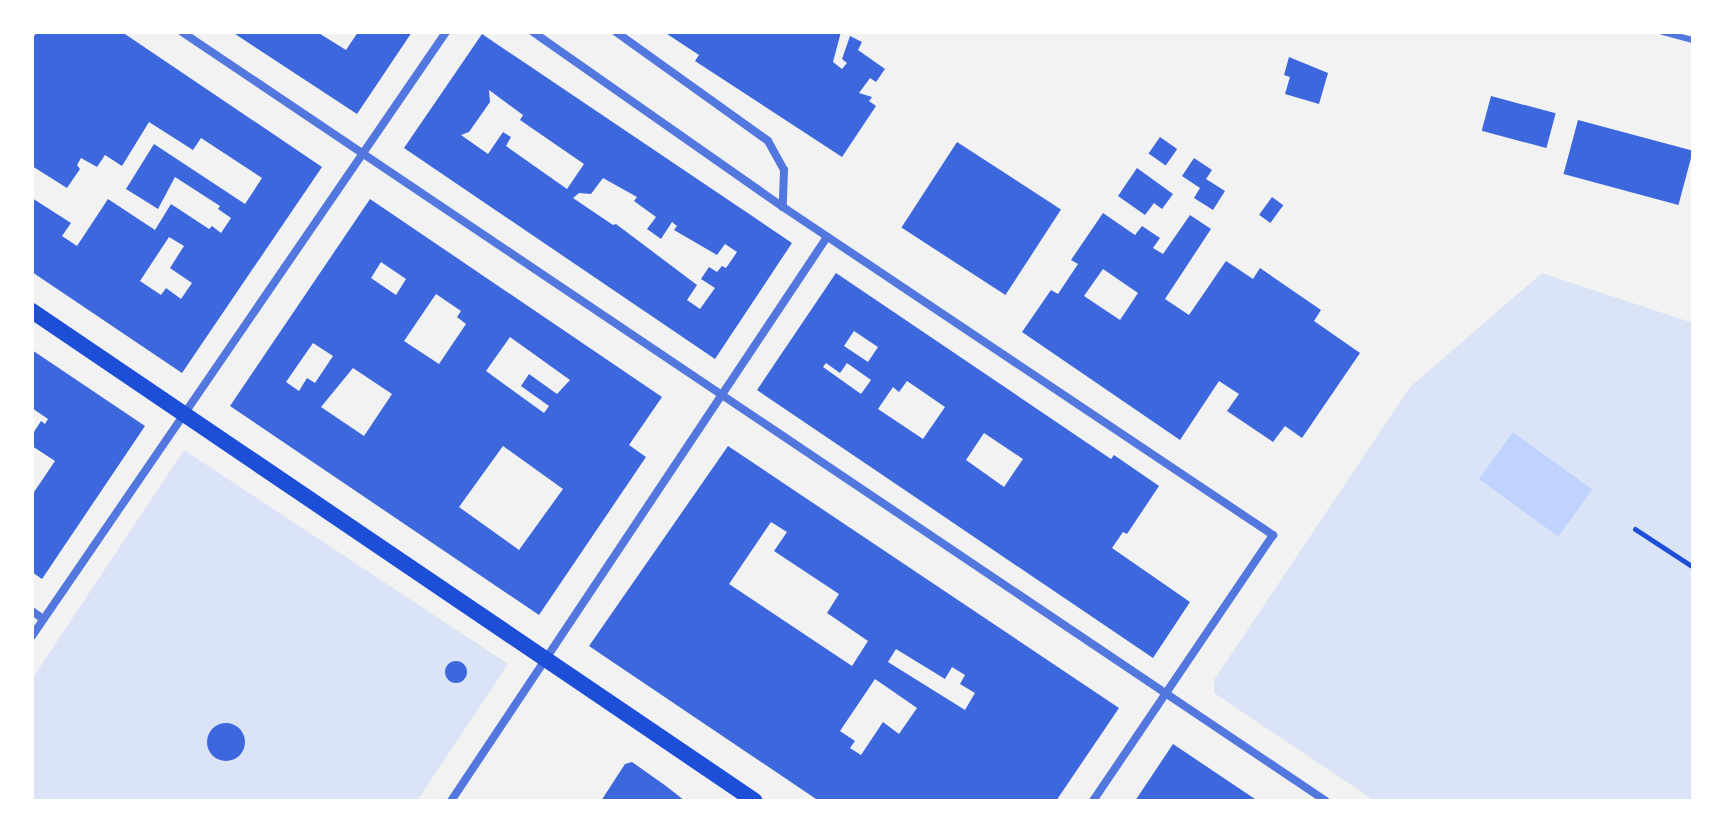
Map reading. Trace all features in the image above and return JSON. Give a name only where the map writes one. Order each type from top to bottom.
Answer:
[{"type":"main road","points":[[32,311],[755,801]]},
{"type":"street","points":[[182,32],[720,397],[1326,801]]},
{"type":"street","points":[[32,636],[446,32]]},
{"type":"street","points":[[533,32],[827,237],[1273,535],[1093,801]]},
{"type":"street","points":[[616,32],[768,141],[784,170],[783,207]]},
{"type":"street","points":[[451,801],[827,237]]},
{"type":"street","points":[[32,611],[43,619]]},
{"type":"lane","points":[[1663,32],[1693,40]]},
{"type":"path","points":[[1635,529],[1693,567]]},
{"type":"shaded area","points":[[1542,273],[1693,323],[1693,801],[1375,801],[1214,693],[1214,680],[1410,387]]},
{"type":"shaded area","points":[[184,450],[508,664],[417,801],[32,801],[32,679]]},
{"type":"water","points":[[1513,432],[1592,490],[1558,537],[1479,479]]},
{"type":"building","points":[[37,32],[122,32],[322,167],[182,373],[32,272],[32,198],[71,223],[62,236],[77,246],[108,199],[155,230],[171,204],[209,229],[212,226],[221,233],[231,218],[218,209],[220,206],[175,177],[158,209],[126,189],[154,144],[245,204],[262,178],[201,138],[193,150],[149,122],[122,166],[105,155],[97,167],[81,158],[77,165],[80,169],[67,188],[32,166],[32,39]],"holes":[[[169,237],[184,246],[170,268],[192,283],[181,299],[166,288],[161,295],[140,281]]]},
{"type":"building","points":[[232,32],[317,32],[346,50],[358,32],[412,32],[357,114]]},
{"type":"building","points":[[664,32],[841,32],[833,62],[842,69],[847,63],[842,59],[850,36],[862,42],[858,50],[885,69],[876,82],[870,78],[859,93],[872,97],[869,101],[876,106],[842,157],[695,61],[699,55]]},
{"type":"building","points":[[482,34],[792,243],[715,359],[404,148]],"holes":[[[489,90],[523,115],[520,120],[584,164],[567,189],[506,146],[511,137],[503,132],[488,154],[461,135],[469,132],[490,102]],[[603,178],[637,197],[634,201],[656,217],[647,229],[661,239],[672,222],[677,226],[674,230],[717,255],[725,244],[737,252],[726,268],[722,266],[717,272],[709,267],[701,279],[715,288],[700,309],[687,300],[697,285],[616,224],[613,225],[573,198],[579,193],[591,194]]]},
{"type":"building","points":[[1289,57],[1328,73],[1319,104],[1285,94],[1290,77],[1284,75]]},
{"type":"building","points":[[1491,96],[1556,113],[1546,148],[1482,131]]},
{"type":"building","points":[[1578,120],[1693,151],[1678,205],[1564,174]]},
{"type":"building","points":[[1160,137],[1177,149],[1166,165],[1149,153]]},
{"type":"building","points":[[957,142],[1061,210],[1005,295],[901,228]]},
{"type":"building","points":[[1194,158],[1212,170],[1206,179],[1225,191],[1213,210],[1194,198],[1200,188],[1182,176]]},
{"type":"building","points":[[1137,168],[1173,194],[1162,209],[1154,203],[1145,215],[1118,196]]},
{"type":"building","points":[[1272,197],[1283,205],[1270,223],[1259,215]]},
{"type":"building","points":[[370,199],[662,397],[629,445],[646,457],[539,615],[230,406]],"holes":[[[381,262],[406,279],[396,295],[371,278]],[[436,294],[461,311],[457,317],[466,324],[439,364],[404,341]],[[510,337],[570,380],[557,394],[529,374],[521,386],[549,406],[544,413],[486,371]],[[313,343],[333,356],[315,383],[307,378],[299,391],[286,382]],[[353,368],[392,394],[364,436],[321,407]],[[503,446],[563,489],[519,550],[459,507]]]},
{"type":"building","points":[[1103,213],[1135,235],[1142,226],[1160,238],[1153,248],[1163,254],[1190,215],[1211,229],[1165,299],[1189,315],[1226,261],[1253,279],[1260,268],[1321,310],[1314,321],[1360,353],[1302,438],[1285,426],[1273,442],[1227,411],[1239,394],[1219,381],[1180,440],[1022,332],[1051,290],[1058,294],[1078,264],[1071,260]],"holes":[[[1103,269],[1138,293],[1120,320],[1084,296]]]},
{"type":"building","points":[[836,273],[1111,459],[1114,455],[1159,486],[1127,534],[1123,532],[1112,548],[1190,602],[1153,658],[757,390]],"holes":[[[854,331],[878,347],[868,362],[844,346]],[[826,363],[840,373],[847,363],[871,380],[861,394],[823,367]],[[907,381],[945,407],[923,439],[878,409],[893,387],[899,392]],[[984,433],[1023,459],[1004,487],[966,460]]]},
{"type":"building","points":[[32,350],[145,426],[42,579],[32,572],[32,495],[55,461],[32,446],[32,435],[41,421],[45,424],[48,419],[32,408]]},
{"type":"building","points":[[728,446],[1119,708],[1056,801],[819,801],[589,646]],"holes":[[[771,522],[787,532],[774,551],[839,594],[827,613],[868,641],[852,666],[729,584]],[[896,649],[945,679],[952,667],[965,675],[960,684],[975,693],[965,710],[888,662]],[[875,679],[917,708],[899,734],[883,722],[861,755],[850,748],[855,741],[840,731]]]},
{"type":"building","points":[[456,661],[464,664],[467,672],[464,680],[456,683],[448,680],[445,672],[448,664]]},
{"type":"building","points":[[226,723],[239,729],[245,742],[239,755],[226,761],[213,755],[207,742],[213,729]]},
{"type":"building","points":[[1173,744],[1258,801],[1135,801]]},
{"type":"building","points":[[632,762],[685,801],[601,801],[625,764]]}]
